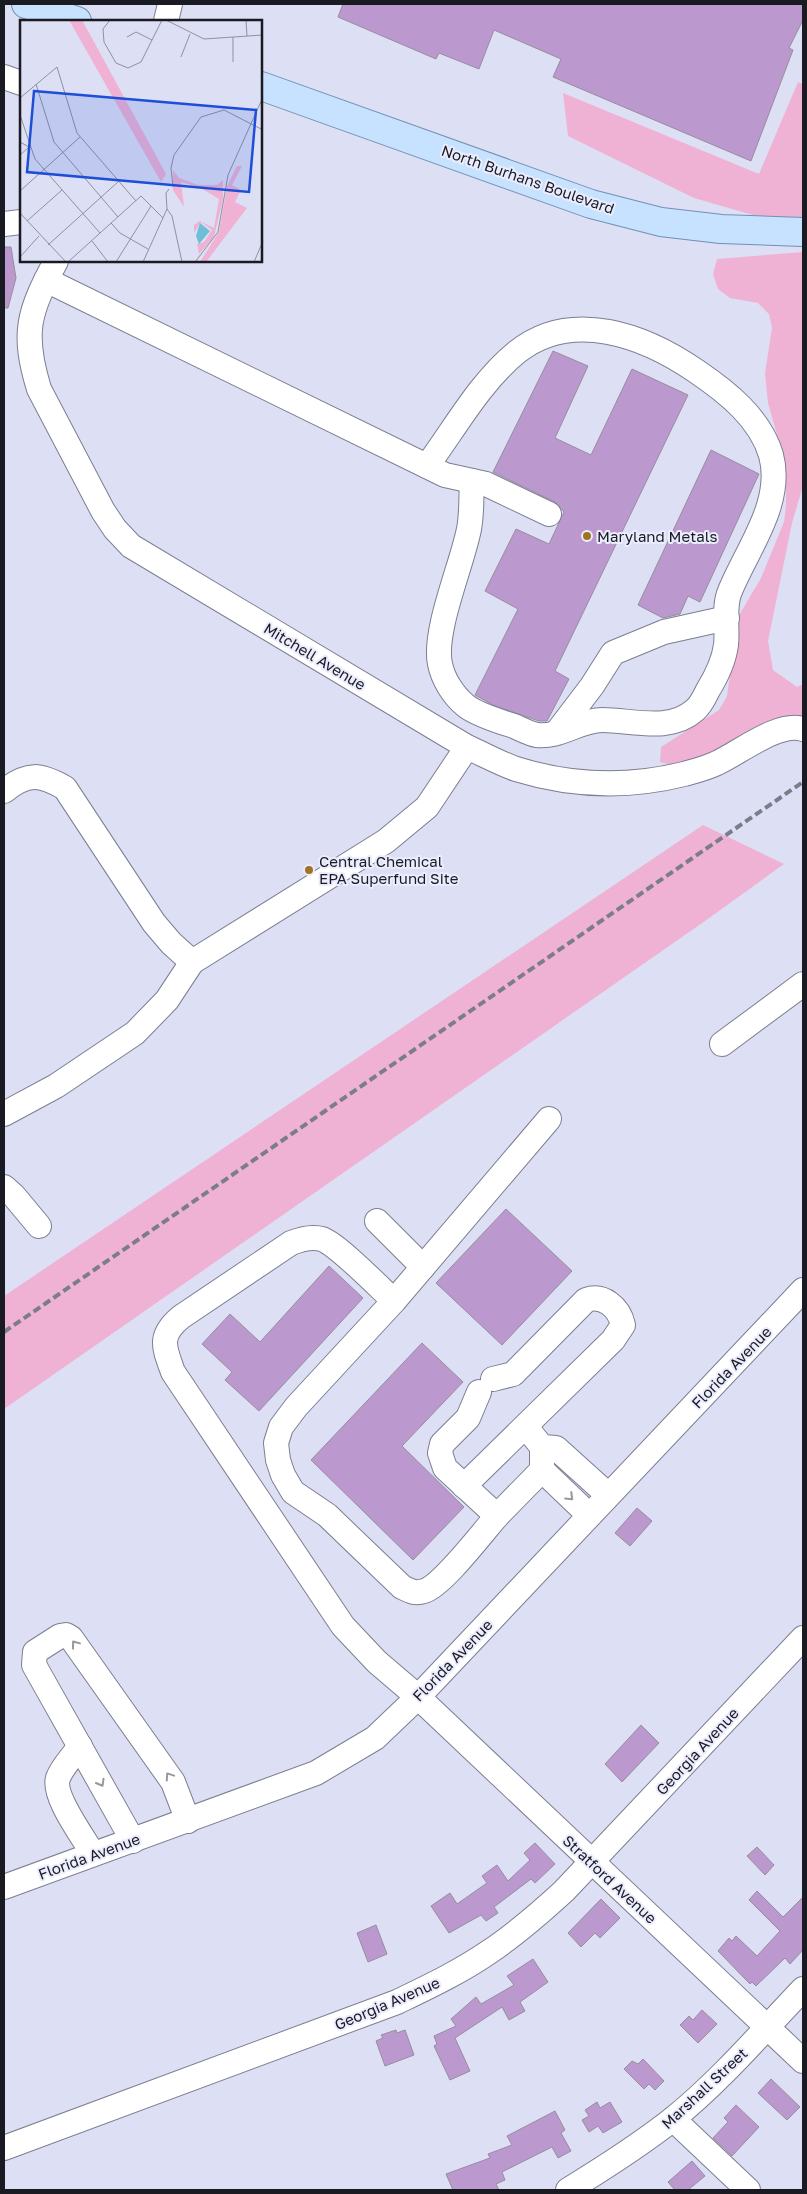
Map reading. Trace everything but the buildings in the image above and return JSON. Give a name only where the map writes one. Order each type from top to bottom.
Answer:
[{"type":"main road","points":[[26,4],[74,20]]},
{"type":"main road","name":"North Burhans Boulevard","points":[[262,86],[591,204],[661,222],[721,229],[803,232]]},
{"type":"street","points":[[166,20],[170,4]]},
{"type":"street","points":[[4,77],[20,83]]},
{"type":"street","points":[[4,224],[20,222]]},
{"type":"street","points":[[51,270],[428,466],[445,474],[486,484],[549,514]]},
{"type":"street","name":"Mitchell Avenue","points":[[51,270],[31,316],[28,343],[33,370],[39,389],[103,511],[115,529],[131,546],[468,747],[514,768],[558,780],[601,784],[643,782],[684,774],[716,764],[785,728],[803,729]]},
{"type":"street","points":[[428,466],[492,377],[518,351],[556,332],[578,328],[605,331],[635,339],[672,355],[718,386],[745,411],[762,434],[771,456],[774,477],[769,510],[728,596],[726,649],[714,681],[697,709],[683,718],[662,724],[598,720],[557,732],[538,735],[466,706],[446,681],[439,662],[440,637],[470,527],[472,481]]},
{"type":"street","points":[[557,732],[592,686],[613,653],[664,632],[727,618]]},
{"type":"street","points":[[4,1114],[56,1086],[135,1033],[167,1000],[192,962],[386,841],[427,807],[468,747]]},
{"type":"street","points":[[4,791],[32,776],[49,779],[65,788],[154,923],[171,943],[192,962]]},
{"type":"street","points":[[722,1044],[803,984]]},
{"type":"street","points":[[526,1426],[542,1447],[542,1470],[497,1516],[443,1577],[425,1591],[413,1593],[402,1587],[327,1515],[293,1492],[283,1475],[278,1460],[276,1443],[280,1427],[296,1407],[394,1301],[549,1119]]},
{"type":"street","points":[[4,1186],[39,1226]]},
{"type":"street","points":[[377,1221],[423,1267]]},
{"type":"street","name":"Stratford Avenue","points":[[394,1301],[338,1250],[324,1240],[312,1237],[291,1243],[171,1325],[164,1338],[165,1349],[173,1372],[343,1626],[377,1662],[418,1697],[803,2061]]},
{"type":"street","name":"Florida Avenue","points":[[4,1887],[316,1773],[375,1738],[418,1697],[803,1290]]},
{"type":"street","points":[[464,1486],[613,1340],[623,1325],[615,1310],[602,1298],[594,1297],[586,1300],[513,1374],[486,1386],[468,1418],[442,1444],[440,1453],[445,1468],[464,1486],[497,1516]]},
{"type":"street","points":[[542,1447],[556,1448],[608,1495]]},
{"type":"street","points":[[542,1470],[589,1515]]},
{"type":"street","points":[[264,1510],[293,1492]]},
{"type":"street","points":[[133,1841],[34,1665],[35,1652],[60,1636],[66,1635],[71,1638],[173,1782],[188,1821]]},
{"type":"street","name":"Georgia Avenue","points":[[4,2148],[397,2002],[440,1982],[488,1953],[529,1922],[564,1891],[803,1638]]},
{"type":"street","points":[[80,1746],[58,1778],[58,1789],[61,1801],[93,1854]]},
{"type":"street","name":"Marshall Street","points":[[568,2190],[618,2160],[673,2119],[706,2090],[803,1989]]},
{"type":"street","points":[[673,2119],[748,2190]]},
{"type":"shaded area","points":[[798,82],[803,84],[803,220],[767,219],[694,198],[568,136],[563,93],[759,174]]},
{"type":"shaded area","points":[[803,252],[803,486],[792,523],[768,641],[773,670],[797,687],[803,684],[803,725],[675,766],[660,762],[661,747],[719,710],[727,696],[738,617],[761,578],[784,522],[786,506],[786,491],[776,431],[768,403],[765,373],[772,328],[769,314],[758,303],[730,298],[718,289],[713,274],[717,259]]},
{"type":"shaded area","points":[[703,825],[784,864],[4,1409],[4,1296]]},
{"type":"railway","points":[[4,1332],[803,782]]},
{"type":"place","name":"Maryland Metals","points":[[587,536]]},
{"type":"place","name":"Central Chemical EPA Superfund Site","points":[[309,870]]}]
